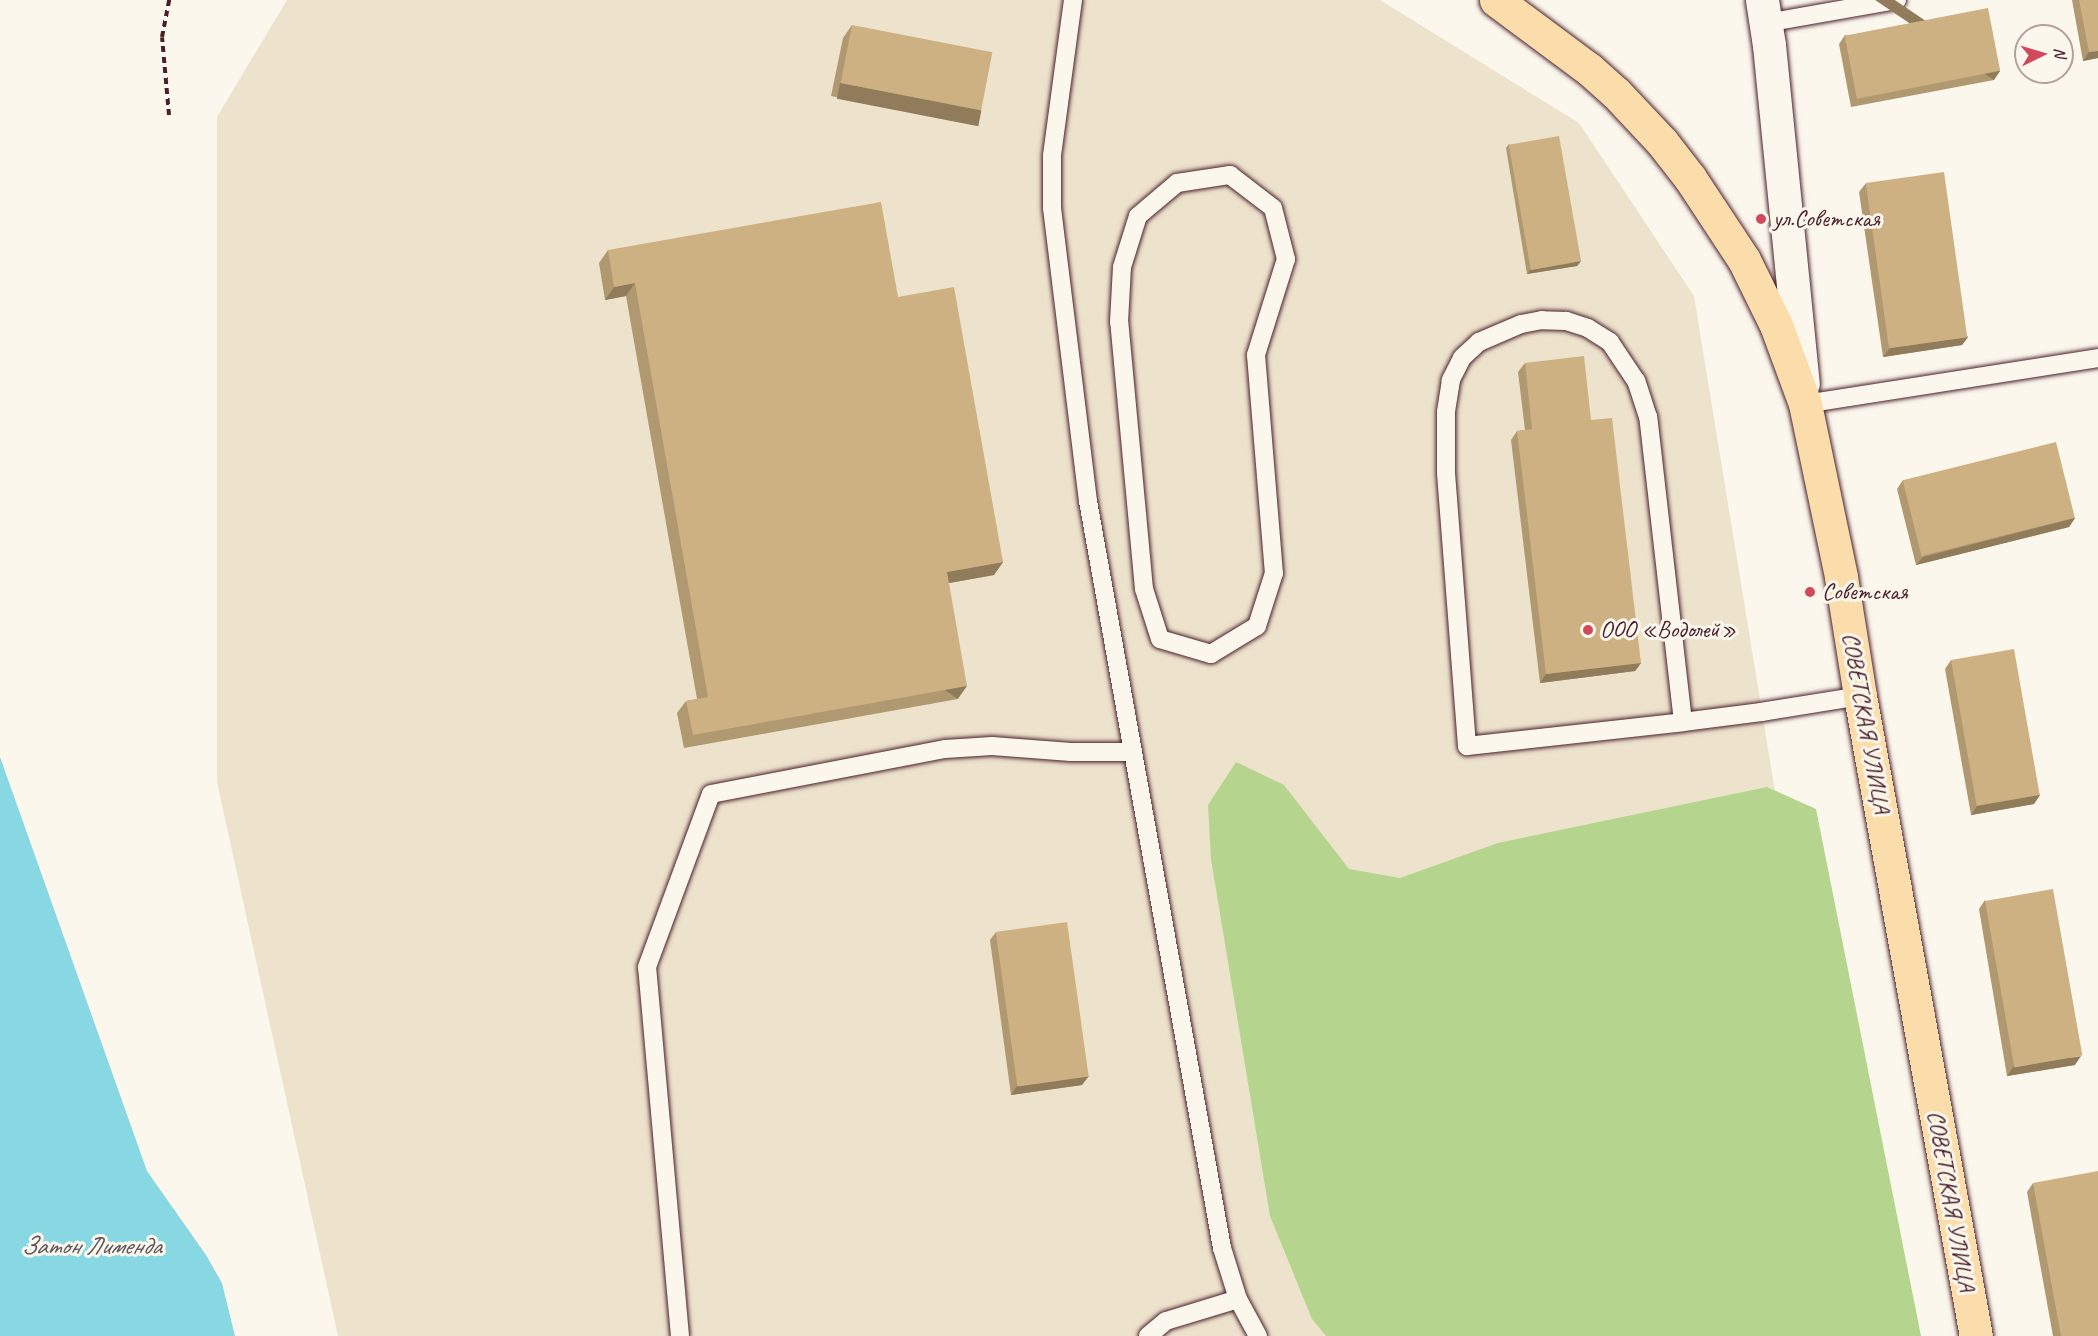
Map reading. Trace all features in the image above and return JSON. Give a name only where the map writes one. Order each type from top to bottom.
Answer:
[{"type":"main road","points":[[1496,0],[1589,69],[1616,93],[1662,142],[1690,178],[1744,260],[1776,325],[1805,404]]},
{"type":"main road","name":"СОВЕТСКАЯ УЛИЦА","points":[[1805,404],[1841,577],[1860,696],[1976,1336]]},
{"type":"street","name":"СОВЕТСКАЯ УЛИЦА","points":[[1764,12],[1805,404]]},
{"type":"lane","points":[[1073,0],[1052,156],[1052,208],[1088,501],[1222,1248],[1238,1299],[1258,1336]]},
{"type":"lane","points":[[1764,12],[1897,0]]},
{"type":"lane","points":[[1230,176],[1273,208],[1286,259],[1256,355],[1274,573],[1257,626],[1211,654],[1160,639],[1144,589],[1119,322],[1122,267],[1137,216],[1177,183],[1230,176]]},
{"type":"lane","points":[[1683,722],[1648,417],[1636,381],[1610,342],[1588,328],[1566,321],[1542,320],[1521,324],[1479,342],[1462,358],[1451,380],[1446,412],[1446,473],[1467,746],[1683,722],[1860,696]]},
{"type":"lane","points":[[1805,404],[2098,358]]},
{"type":"lane","points":[[680,1336],[647,967],[711,794],[945,749],[992,746],[1071,752],[1132,752]]},
{"type":"lane","points":[[1148,1336],[1166,1321],[1238,1299]]},
{"type":"path","points":[[169,0],[162,37],[169,115]]},
{"type":"shaded area","points":[[287,0],[1380,0],[1579,123],[1694,296],[1864,1336],[338,1336],[217,782],[217,117]]},
{"type":"green space","points":[[1236,762],[1284,785],[1349,869],[1400,878],[1498,843],[1767,787],[1816,809],[1921,1336],[1326,1336],[1312,1319],[1270,1216],[1211,859],[1208,805]]},
{"type":"water","name":"Затон Лименда","points":[[0,757],[147,1171],[206,1255],[222,1283],[235,1336],[0,1336]]},
{"type":"building","points":[[2079,0],[2098,0],[2098,51],[2089,52]]},
{"type":"building","points":[[1988,8],[2000,71],[1857,99],[1845,36]]},
{"type":"building","points":[[852,25],[992,52],[981,110],[841,83]]},
{"type":"building","points":[[1559,136],[1581,261],[1531,270],[1509,145]]},
{"type":"building","points":[[1944,172],[1967,337],[1889,348],[1866,183]]},
{"type":"building","points":[[881,202],[898,297],[954,287],[1003,562],[947,572],[967,686],[693,735],[686,701],[708,697],[635,283],[614,287],[608,250]]},
{"type":"building","points":[[1584,356],[1591,420],[1612,418],[1641,663],[1546,674],[1517,431],[1532,429],[1525,363]]},
{"type":"building","points":[[2056,442],[2075,518],[1922,556],[1903,480]]},
{"type":"building","points":[[2014,649],[2040,795],[1977,806],[1951,660]]},
{"type":"building","points":[[2053,889],[2082,1055],[2014,1067],[1985,901]]},
{"type":"building","points":[[1067,922],[1089,1076],[1017,1087],[996,932]]},
{"type":"building","points":[[2098,1171],[2098,1336],[2061,1336],[2033,1183]]},
{"type":"place","name":"ул.Советская","points":[[1761,219]]},
{"type":"place","name":"Советская","points":[[1810,592]]},
{"type":"place","name":"ООО «Водолей»","points":[[1588,630]]}]
